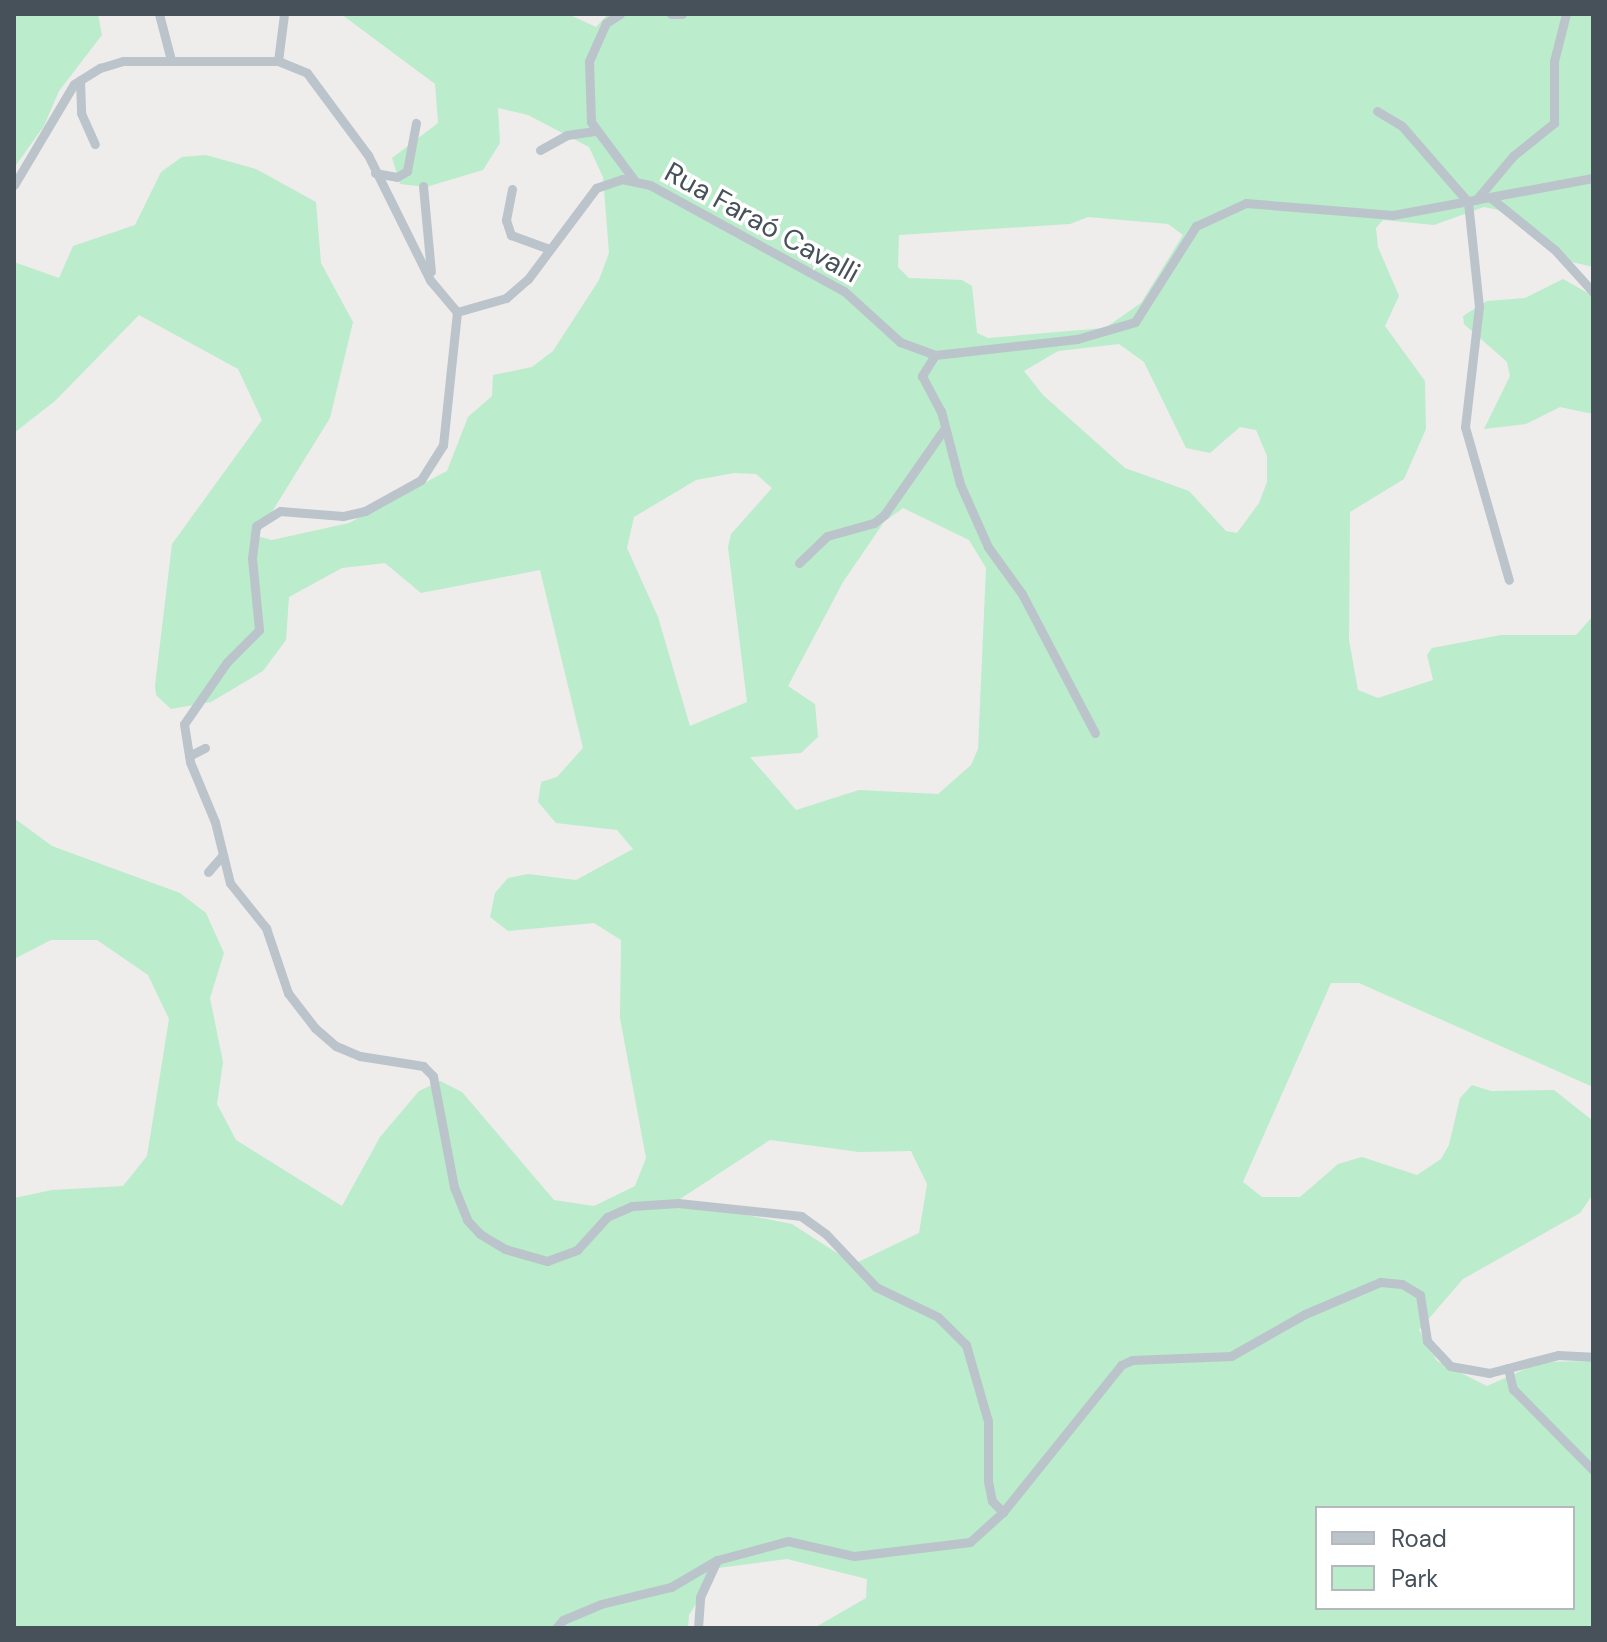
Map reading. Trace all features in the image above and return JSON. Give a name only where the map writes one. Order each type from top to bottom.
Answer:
[{"type":"street","points":[[159,14],[171,60]]},
{"type":"street","points":[[278,61],[284,14]]},
{"type":"street","points":[[620,14],[606,23],[589,61],[591,122],[634,180]]},
{"type":"street","points":[[671,14],[682,14]]},
{"type":"street","points":[[1472,201],[1513,156],[1554,123],[1554,61],[1566,14]]},
{"type":"street","points":[[14,185],[38,138],[80,79],[123,61],[278,61],[307,73],[368,155],[434,287],[457,312],[443,445],[421,480],[365,511],[343,516],[280,511],[256,526],[252,558],[259,630],[191,710],[184,724],[189,756],[215,822],[230,883],[266,928],[288,993],[303,1016],[336,1046],[360,1056],[423,1066],[433,1076],[454,1187],[467,1220],[480,1234],[505,1249],[547,1261],[577,1250],[607,1217],[632,1206],[678,1203],[801,1216],[826,1234],[876,1287],[938,1317],[966,1345],[988,1421],[990,1491],[1003,1512]]},
{"type":"street","points":[[80,79],[81,113],[95,144]]},
{"type":"street","points":[[1377,111],[1402,126],[1472,201],[1479,306],[1465,427],[1509,580]]},
{"type":"street","points":[[375,173],[397,177],[407,171],[416,123]]},
{"type":"street","points":[[540,150],[567,135],[597,131]]},
{"type":"street","name":"Rua Faraó Cavalli","points":[[457,312],[506,298],[596,188],[610,181],[634,180],[844,291],[900,342],[935,355],[1077,339],[1135,322],[1196,226],[1246,203],[1393,215],[1593,178]]},
{"type":"street","points":[[423,186],[434,287]]},
{"type":"street","points":[[512,189],[506,220],[511,235],[549,249]]},
{"type":"street","points":[[1491,198],[1555,250],[1593,292]]},
{"type":"street","points":[[935,355],[922,376],[945,428],[956,474],[988,547],[1022,594],[1095,733]]},
{"type":"street","points":[[799,563],[827,536],[874,523],[884,515],[945,428]]},
{"type":"street","points":[[189,756],[205,748]]},
{"type":"street","points":[[208,872],[222,856]]},
{"type":"street","points":[[556,1628],[563,1620],[601,1604],[671,1587],[717,1560],[788,1541],[854,1556],[970,1542],[1003,1512],[1121,1365],[1132,1360],[1231,1356],[1372,1284],[1402,1284],[1420,1295],[1427,1341],[1450,1366],[1489,1373],[1558,1355],[1593,1357]]},
{"type":"street","points":[[1508,1368],[1513,1389],[1593,1470]]},
{"type":"street","points":[[698,1628],[700,1597],[717,1560]]},
{"type":"green space","points":[[14,14],[98,14],[102,35],[59,91],[44,126],[14,168]]},
{"type":"green space","points":[[341,14],[568,14],[596,27],[608,14],[1593,14],[1593,267],[1568,261],[1498,210],[1484,207],[1434,225],[1383,220],[1376,228],[1378,247],[1399,296],[1385,326],[1425,381],[1426,429],[1404,479],[1350,512],[1349,640],[1358,690],[1378,698],[1433,680],[1427,655],[1432,648],[1501,635],[1576,635],[1593,616],[1593,1087],[1359,983],[1331,983],[1243,1182],[1262,1197],[1300,1197],[1338,1164],[1362,1157],[1417,1175],[1441,1159],[1449,1145],[1460,1098],[1472,1085],[1491,1091],[1554,1090],[1592,1120],[1593,1194],[1580,1213],[1463,1279],[1419,1330],[1437,1361],[1487,1386],[1541,1362],[1593,1361],[1593,1628],[814,1628],[866,1598],[867,1579],[787,1559],[718,1568],[689,1615],[688,1628],[14,1628],[14,1198],[52,1190],[123,1186],[147,1156],[169,1019],[148,975],[97,940],[51,940],[14,959],[14,818],[52,846],[180,893],[206,913],[224,953],[210,998],[223,1062],[217,1104],[236,1140],[342,1206],[380,1137],[419,1091],[440,1081],[462,1092],[554,1200],[594,1206],[635,1186],[646,1158],[620,1018],[621,940],[594,923],[508,931],[490,917],[495,893],[508,878],[528,874],[576,880],[633,849],[617,830],[556,823],[538,802],[541,782],[557,777],[583,748],[540,570],[421,593],[385,563],[342,568],[289,597],[286,640],[263,671],[211,702],[171,709],[156,695],[155,685],[172,544],[262,420],[238,369],[139,315],[55,401],[14,433],[14,262],[59,278],[73,246],[135,225],[161,172],[182,157],[206,155],[256,169],[316,202],[321,263],[353,322],[330,418],[257,536],[272,540],[349,523],[447,471],[468,417],[492,396],[493,375],[532,367],[553,351],[599,280],[609,253],[603,177],[589,147],[528,115],[498,108],[500,143],[483,170],[426,187],[400,184],[392,158],[438,123],[435,84]],"holes":[[[1088,217],[1168,224],[1183,235],[1141,303],[1105,328],[988,338],[977,333],[972,286],[962,280],[909,278],[898,267],[899,235],[1070,224]],[[1119,344],[1144,362],[1186,448],[1210,453],[1240,427],[1256,430],[1267,456],[1267,482],[1259,503],[1237,533],[1226,531],[1189,491],[1125,468],[1043,395],[1024,371],[1058,351]],[[734,473],[756,474],[772,488],[731,534],[728,547],[747,702],[690,726],[658,617],[627,548],[634,517],[696,480]],[[903,508],[969,540],[986,568],[978,749],[971,765],[938,794],[859,790],[796,810],[750,757],[801,753],[818,737],[815,704],[788,686],[843,582],[884,522]],[[770,1140],[859,1152],[911,1151],[927,1184],[919,1233],[854,1264],[792,1224],[677,1201]]]},
{"type":"green space","points":[[1563,279],[1593,296],[1593,414],[1560,407],[1526,424],[1484,429],[1510,376],[1507,362],[1464,324],[1463,316],[1487,301],[1525,298]]}]
